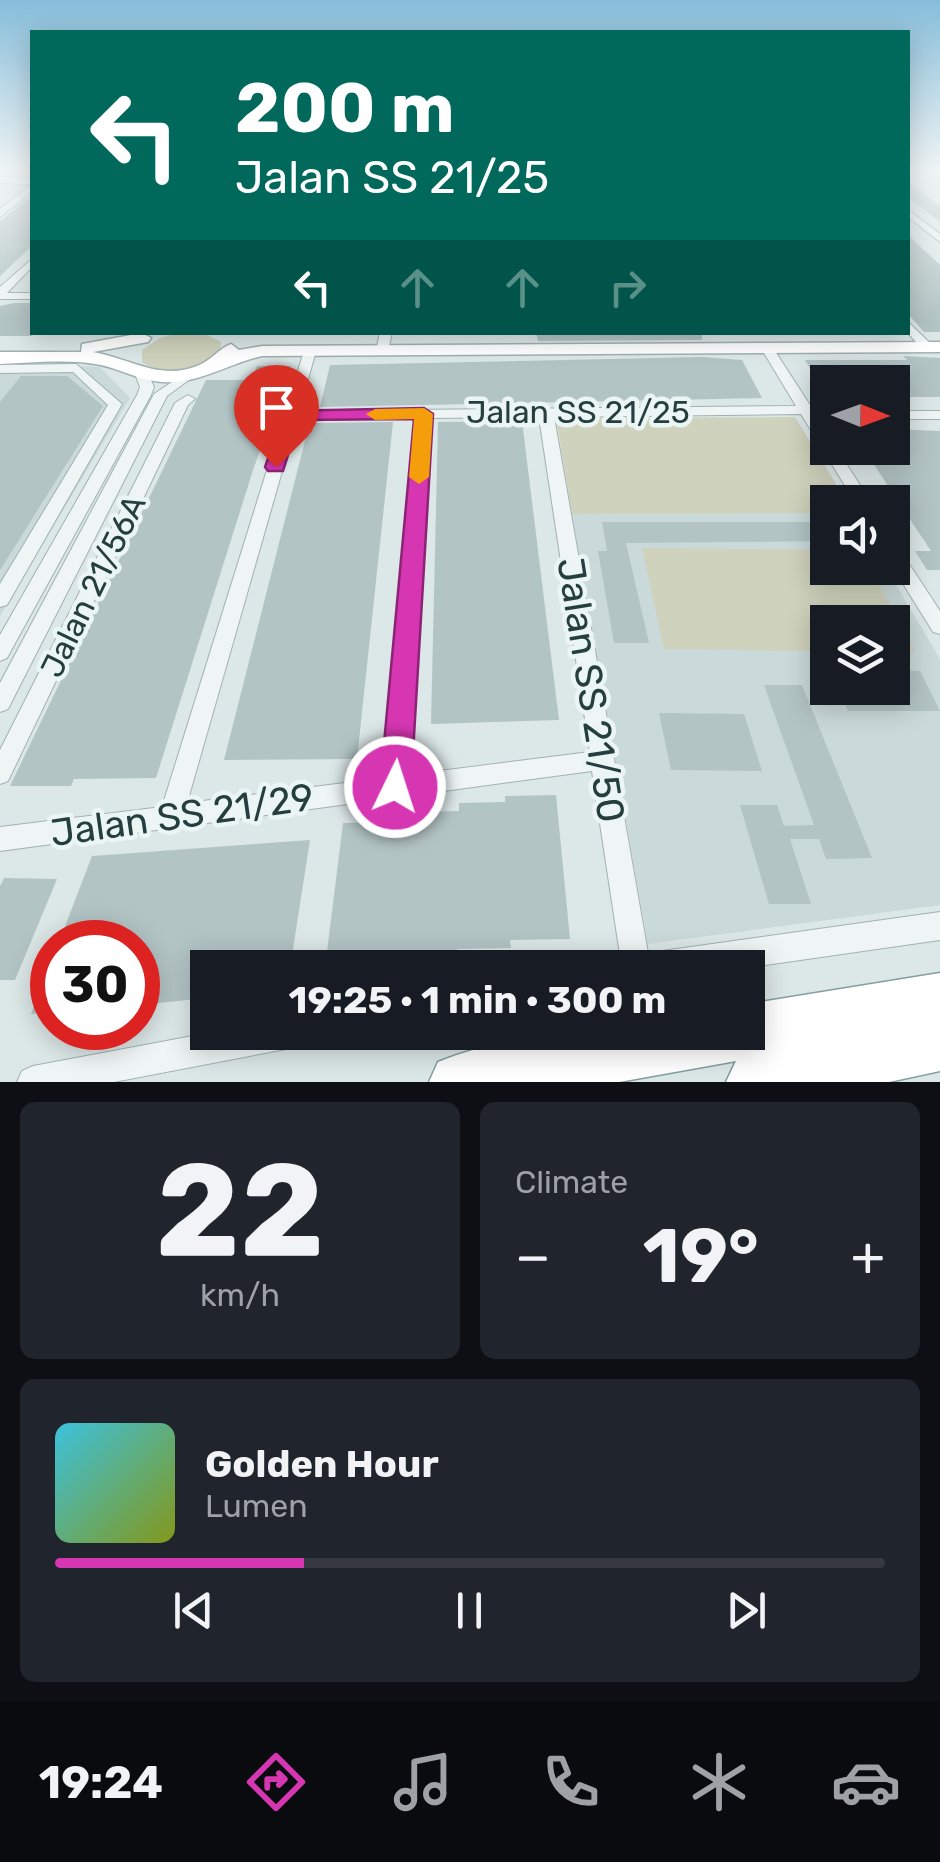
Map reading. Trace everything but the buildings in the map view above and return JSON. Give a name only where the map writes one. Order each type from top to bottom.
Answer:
[{"type":"highway","points":[[765,1029],[940,1000]]},
{"type":"highway","points":[[755,1082],[940,1043]]},
{"type":"highway","points":[[458,1082],[642,1050]]},
{"type":"street","points":[[916,219],[940,239]]},
{"type":"street","points":[[0,294],[30,264]]},
{"type":"street","points":[[0,294],[30,296]]},
{"type":"street","points":[[910,328],[934,347]]},
{"type":"street","points":[[0,349],[107,348],[148,335]]},
{"type":"street","points":[[0,653],[144,395],[147,388],[126,351],[148,335]]},
{"type":"street","points":[[0,703],[161,394],[225,345],[262,352],[384,342],[934,347]]},
{"type":"street","points":[[767,348],[810,418]]},
{"type":"street","points":[[171,817],[310,351]]},
{"type":"street","points":[[0,358],[92,358],[134,370],[190,374]]},
{"type":"street","points":[[0,368],[35,358]]},
{"type":"street","points":[[0,368],[76,368],[115,404],[0,600]]},
{"type":"street","name":"Jalan 21/56A","points":[[0,774],[182,404],[188,399]]},
{"type":"street","name":"Jalan SS 21/50","points":[[546,412],[636,950]]},
{"type":"street","name":"Jalan SS 21/25","points":[[291,415],[810,413]]},
{"type":"street","points":[[395,787],[424,414]]},
{"type":"street","points":[[910,415],[940,415]]},
{"type":"street","points":[[910,580],[940,627]]},
{"type":"street","name":"Jalan SS 21/29","points":[[0,839],[602,760]]},
{"type":"street","points":[[765,950],[940,926]]},
{"type":"street","points":[[32,1082],[201,1050]]},
{"type":"shaded area","points":[[0,365],[100,367],[130,398],[0,616]]},
{"type":"shaded area","points":[[810,513],[810,585],[896,585],[908,605],[810,605],[810,705],[910,705],[910,608],[940,659],[940,905],[648,944],[572,514]]},
{"type":"green space","points":[[207,335],[221,342],[220,352],[182,370],[161,370],[142,362],[142,350],[160,338]]},
{"type":"green space","points":[[795,417],[810,442],[810,465],[824,465],[837,485],[810,485],[810,513],[572,514],[556,418]]},
{"type":"green space","points":[[642,548],[810,550],[810,585],[879,585],[890,605],[810,605],[810,651],[664,649]]},
{"type":"slow traffic","points":[[375,414],[424,414],[419,477]]},
{"type":"route","points":[[276,467],[291,415],[424,414],[395,787]]}]
